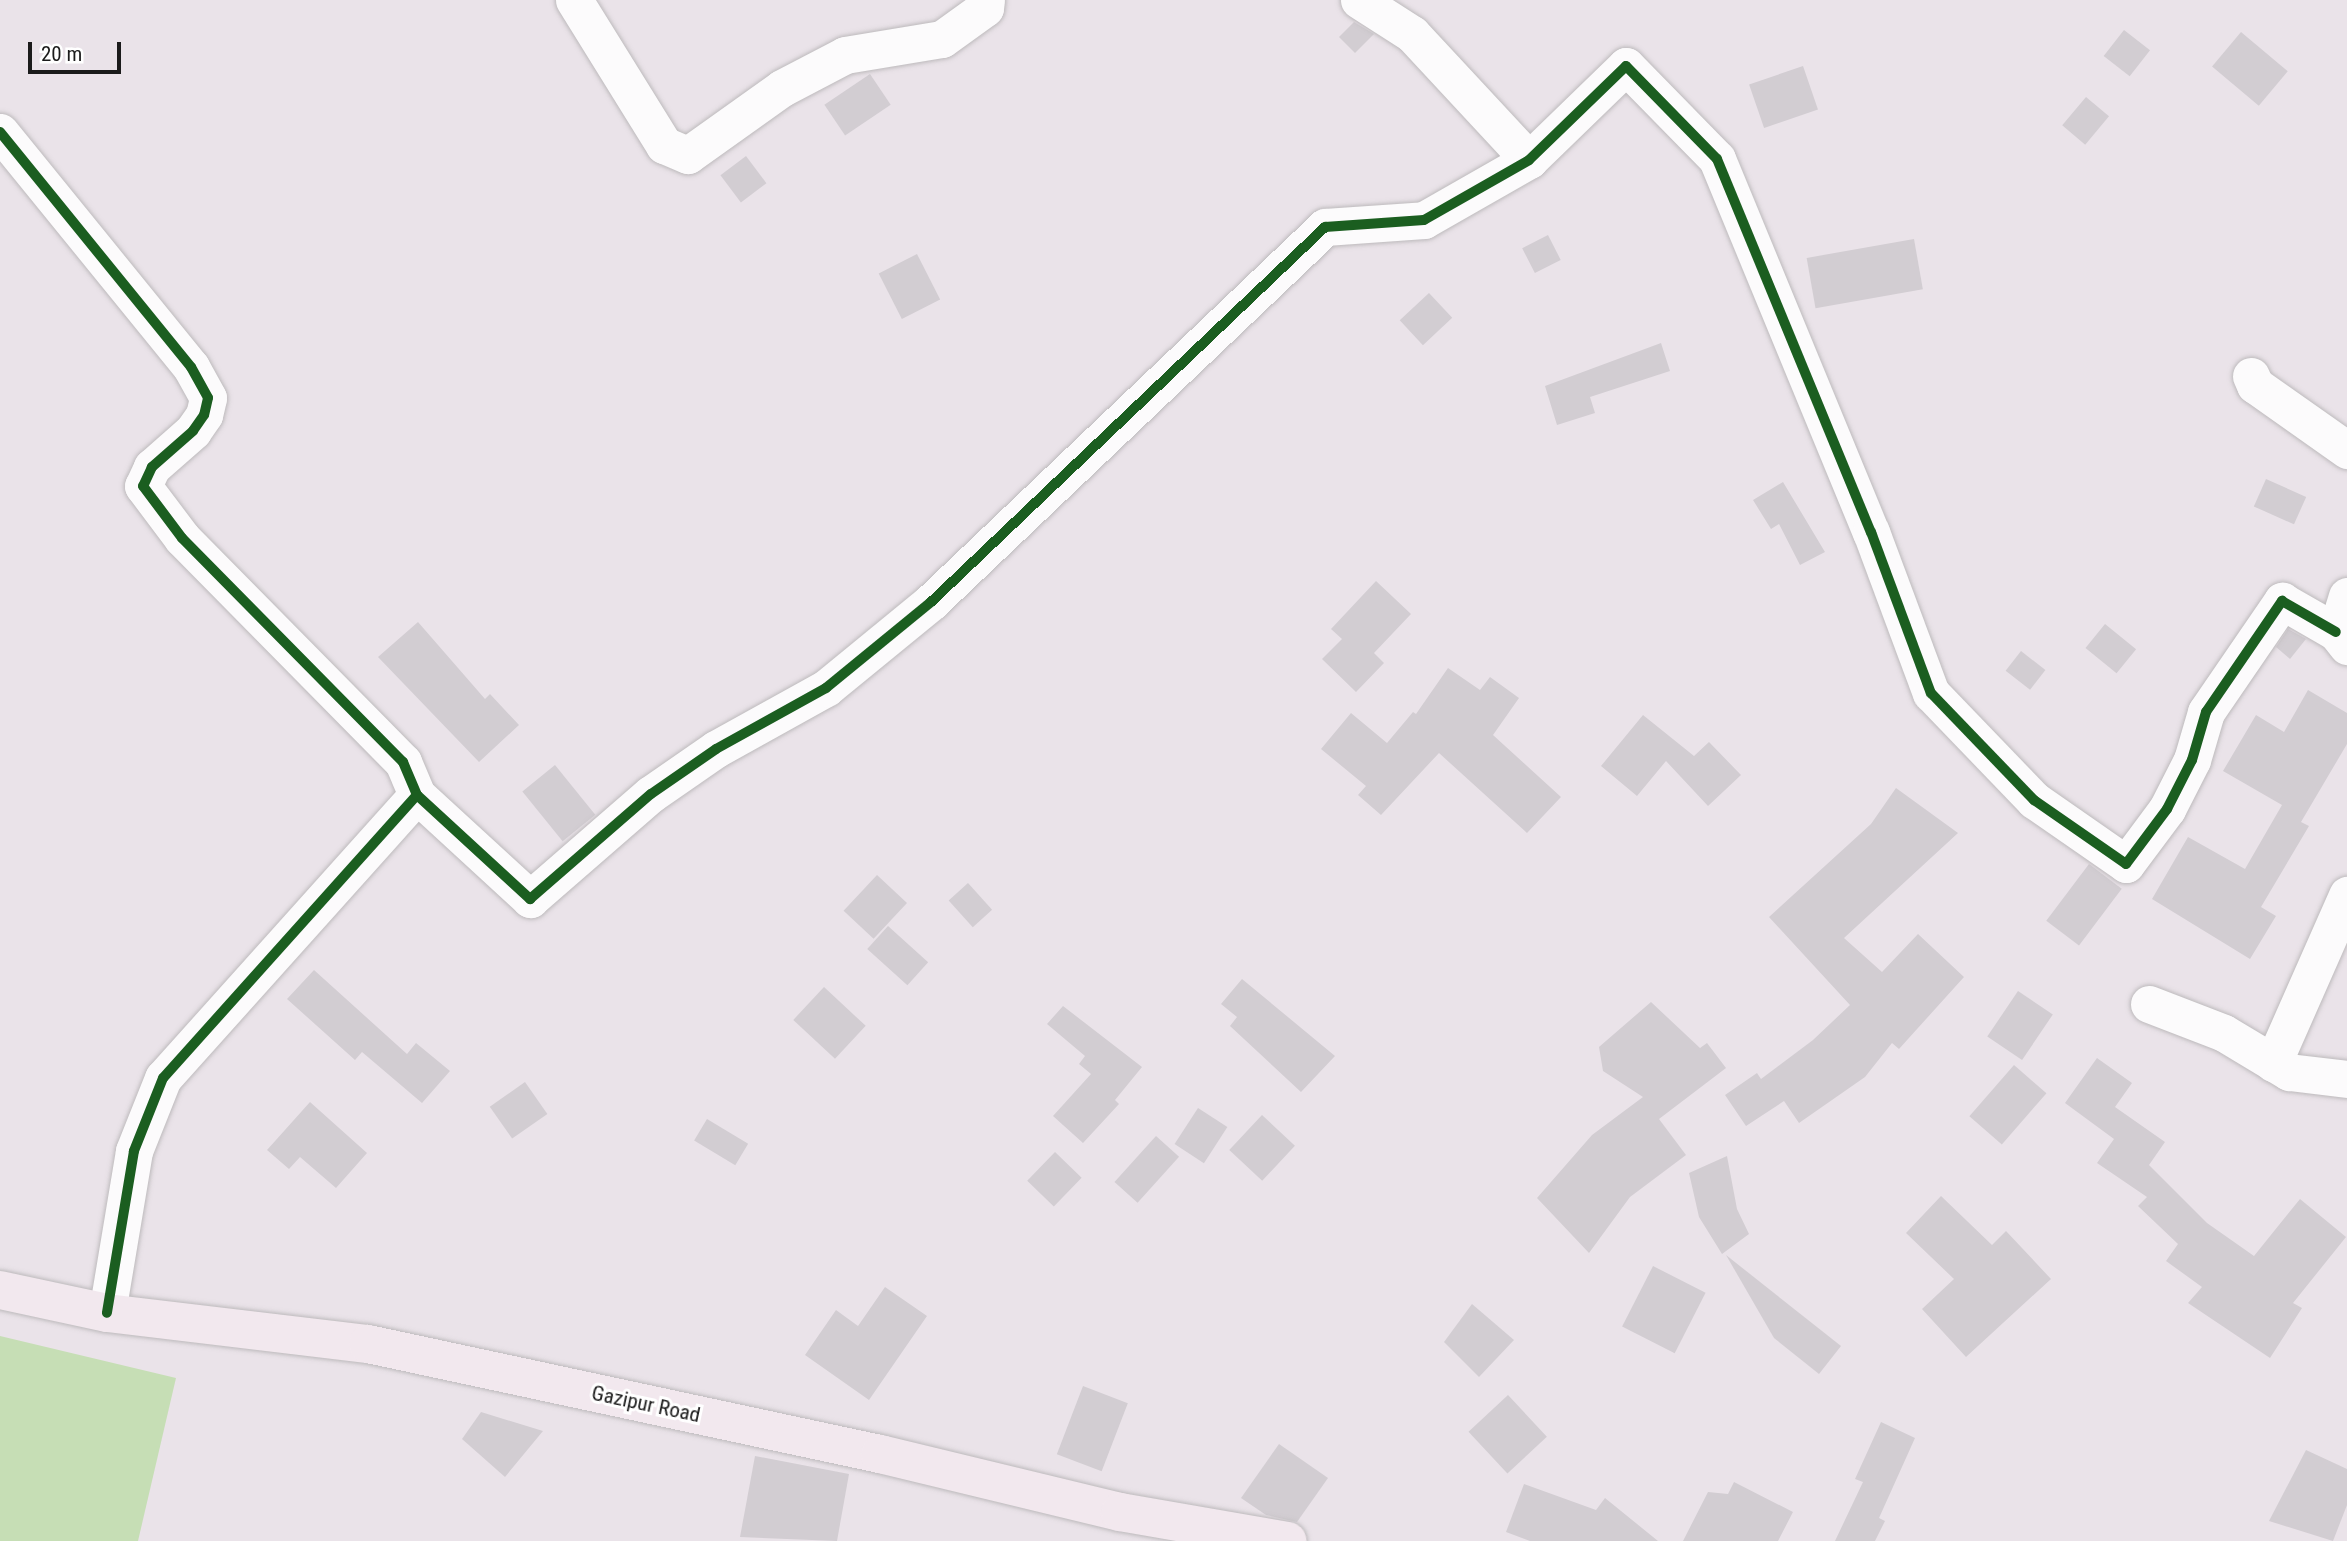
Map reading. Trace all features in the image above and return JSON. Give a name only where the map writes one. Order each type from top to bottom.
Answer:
[{"type":"street","points":[[574,0],[664,145],[688,155],[782,88],[845,55],[942,39],[985,8],[986,0]]},
{"type":"street","points":[[1359,0],[1412,34],[1530,160]]},
{"type":"street","points":[[0,132],[191,367],[208,398],[204,415],[193,431],[152,467],[143,485],[182,538],[402,762],[417,794],[530,899],[652,794],[716,749],[826,688],[931,602],[1325,227],[1424,220],[1530,160],[1626,66],[1717,159],[1871,532],[1931,692],[2034,800],[2126,864],[2167,809],[2192,760],[2206,712],[2283,601],[2341,639],[2347,596]]},
{"type":"street","points":[[2251,376],[2255,385],[2347,450]]},
{"type":"street","points":[[107,1313],[134,1151],[163,1078],[417,794]]},
{"type":"street","points":[[2273,1063],[2347,895]]},
{"type":"street","points":[[2149,1004],[2224,1033],[2289,1072],[2347,1079]]},
{"type":"street","name":"Gazipur Road","points":[[0,1290],[107,1313],[368,1343],[880,1454],[1120,1512],[1288,1541]]},
{"type":"shaded area","points":[[0,1336],[176,1378],[138,1541],[0,1541]]},
{"type":"building","points":[[1354,22],[1374,34],[1355,53],[1339,37]]},
{"type":"building","points":[[2124,30],[2150,50],[2130,76],[2104,56]]},
{"type":"building","points":[[2241,32],[2288,71],[2259,106],[2212,66]]},
{"type":"building","points":[[1803,66],[1818,109],[1764,128],[1749,85]]},
{"type":"building","points":[[870,74],[891,105],[845,135],[824,105]]},
{"type":"building","points":[[2086,97],[2109,116],[2085,145],[2062,125]]},
{"type":"building","points":[[746,156],[766,183],[741,202],[720,175]]},
{"type":"building","points":[[1548,235],[1561,260],[1535,273],[1522,248]]},
{"type":"building","points":[[1914,239],[1923,289],[1816,308],[1807,258]]},
{"type":"building","points":[[917,254],[940,299],[902,319],[879,274]]},
{"type":"building","points":[[1429,293],[1452,318],[1423,345],[1400,320]]},
{"type":"building","points":[[1661,343],[1670,371],[1590,397],[1595,413],[1557,425],[1545,386]]},
{"type":"building","points":[[2266,479],[2306,497],[2294,524],[2254,506]]},
{"type":"building","points":[[1783,482],[1825,552],[1800,565],[1779,524],[1771,529],[1753,500]]},
{"type":"building","points":[[1376,581],[1411,614],[1374,653],[1384,663],[1356,692],[1322,659],[1342,639],[1331,629]]},
{"type":"building","points":[[418,622],[485,699],[490,694],[519,725],[479,762],[378,657]]},
{"type":"building","points":[[2105,624],[2136,649],[2117,673],[2085,648]]},
{"type":"building","points":[[2288,629],[2306,639],[2290,659],[2276,647]]},
{"type":"building","points":[[2021,651],[2045,670],[2030,690],[2006,671]]},
{"type":"building","points":[[1448,668],[1480,690],[1490,677],[1519,698],[1493,735],[1561,797],[1527,833],[1439,753],[1381,815],[1358,795],[1366,786],[1321,749],[1351,713],[1387,743],[1413,712],[1416,714]]},
{"type":"building","points":[[2308,690],[2347,713],[2347,744],[2301,822],[2309,826],[2261,907],[2276,916],[2250,959],[2152,899],[2188,837],[2245,869],[2282,805],[2223,771],[2256,715],[2284,732]]},
{"type":"building","points":[[1643,715],[1694,756],[1709,742],[1741,775],[1708,806],[1666,761],[1637,796],[1601,766]]},
{"type":"building","points":[[555,765],[595,815],[563,841],[522,791]]},
{"type":"building","points":[[1896,788],[1958,833],[1844,938],[1882,972],[1918,934],[1964,977],[1899,1049],[1892,1043],[1865,1077],[1799,1123],[1784,1101],[1746,1126],[1725,1095],[1757,1073],[1761,1079],[1813,1040],[1850,1005],[1769,917],[1871,824]]},
{"type":"building","points":[[2089,864],[2122,889],[2079,945],[2046,921]]},
{"type":"building","points":[[877,875],[907,903],[874,939],[844,911]]},
{"type":"building","points":[[968,883],[992,910],[973,927],[949,900]]},
{"type":"building","points":[[888,926],[928,962],[907,985],[867,949]]},
{"type":"building","points":[[314,970],[407,1054],[416,1043],[450,1071],[422,1103],[362,1052],[355,1060],[287,999]]},
{"type":"building","points":[[1242,979],[1335,1056],[1301,1092],[1230,1026],[1237,1017],[1221,1004]]},
{"type":"building","points":[[824,987],[866,1026],[835,1059],[793,1020]]},
{"type":"building","points":[[2018,991],[2053,1014],[2022,1060],[1987,1037]]},
{"type":"building","points":[[1651,1002],[1700,1048],[1707,1043],[1726,1068],[1659,1119],[1686,1155],[1630,1197],[1589,1253],[1537,1198],[1592,1135],[1643,1097],[1603,1071],[1599,1047]]},
{"type":"building","points":[[1063,1006],[1142,1067],[1115,1100],[1119,1104],[1083,1143],[1053,1116],[1091,1074],[1079,1064],[1085,1056],[1047,1024]]},
{"type":"building","points":[[2097,1058],[2132,1083],[2115,1107],[2165,1142],[2149,1165],[2207,1223],[2254,1256],[2300,1199],[2346,1237],[2293,1303],[2302,1308],[2270,1358],[2188,1303],[2202,1287],[2166,1261],[2178,1244],[2138,1206],[2147,1197],[2097,1163],[2114,1139],[2065,1103]]},
{"type":"building","points":[[2014,1065],[2046,1093],[2002,1145],[1969,1116]]},
{"type":"building","points":[[525,1082],[547,1114],[512,1139],[490,1107]]},
{"type":"building","points":[[310,1102],[367,1153],[336,1188],[300,1157],[289,1169],[267,1150]]},
{"type":"building","points":[[1198,1108],[1227,1127],[1204,1163],[1175,1144]]},
{"type":"building","points":[[1262,1115],[1295,1146],[1262,1181],[1229,1150]]},
{"type":"building","points":[[707,1119],[748,1144],[735,1165],[694,1140]]},
{"type":"building","points":[[1156,1136],[1179,1157],[1138,1203],[1115,1182]]},
{"type":"building","points":[[1055,1152],[1082,1178],[1054,1206],[1027,1181]]},
{"type":"building","points":[[1727,1156],[1737,1209],[1749,1234],[1722,1254],[1699,1217],[1689,1173]]},
{"type":"building","points":[[1941,1196],[1992,1245],[2006,1231],[2051,1279],[1966,1357],[1922,1309],[1954,1279],[1906,1233]]},
{"type":"building","points":[[1726,1255],[1841,1346],[1819,1374],[1774,1338]]},
{"type":"building","points":[[1653,1266],[1706,1293],[1675,1353],[1622,1327]]},
{"type":"building","points":[[885,1287],[927,1316],[869,1400],[805,1355],[836,1310],[858,1326]]},
{"type":"building","points":[[1472,1304],[1514,1340],[1479,1377],[1444,1342]]},
{"type":"building","points":[[1083,1386],[1128,1403],[1102,1471],[1057,1454]]},
{"type":"building","points":[[1508,1395],[1547,1437],[1507,1474],[1469,1432]]},
{"type":"building","points":[[481,1412],[543,1431],[505,1477],[462,1439]]},
{"type":"building","points":[[1881,1422],[1915,1438],[1879,1518],[1885,1521],[1875,1541],[1835,1541],[1863,1482],[1855,1479]]},
{"type":"building","points":[[1279,1444],[1328,1478],[1297,1522],[1266,1515],[1241,1498]]},
{"type":"building","points":[[2306,1450],[2347,1469],[2347,1505],[2333,1541],[2269,1521]]},
{"type":"building","points":[[755,1456],[849,1474],[837,1541],[740,1537]]},
{"type":"building","points":[[1734,1482],[1793,1512],[1778,1541],[1683,1541],[1708,1492],[1728,1494]]},
{"type":"building","points":[[1524,1484],[1596,1510],[1605,1498],[1658,1541],[1530,1541],[1506,1532]]},
{"type":"cycle path","points":[[417,795],[530,899],[651,794],[716,749],[826,688],[931,602],[1325,227],[1424,220],[1529,160],[1626,66],[1717,159],[1871,532],[1931,693],[2034,800],[2126,864],[2167,809],[2192,760],[2206,712],[2282,601],[2336,632]]},
{"type":"cycle path","points":[[0,132],[191,367],[208,398],[204,415],[193,431],[152,467],[143,486],[182,538],[403,762],[417,795],[163,1078],[134,1151],[107,1313]]}]
